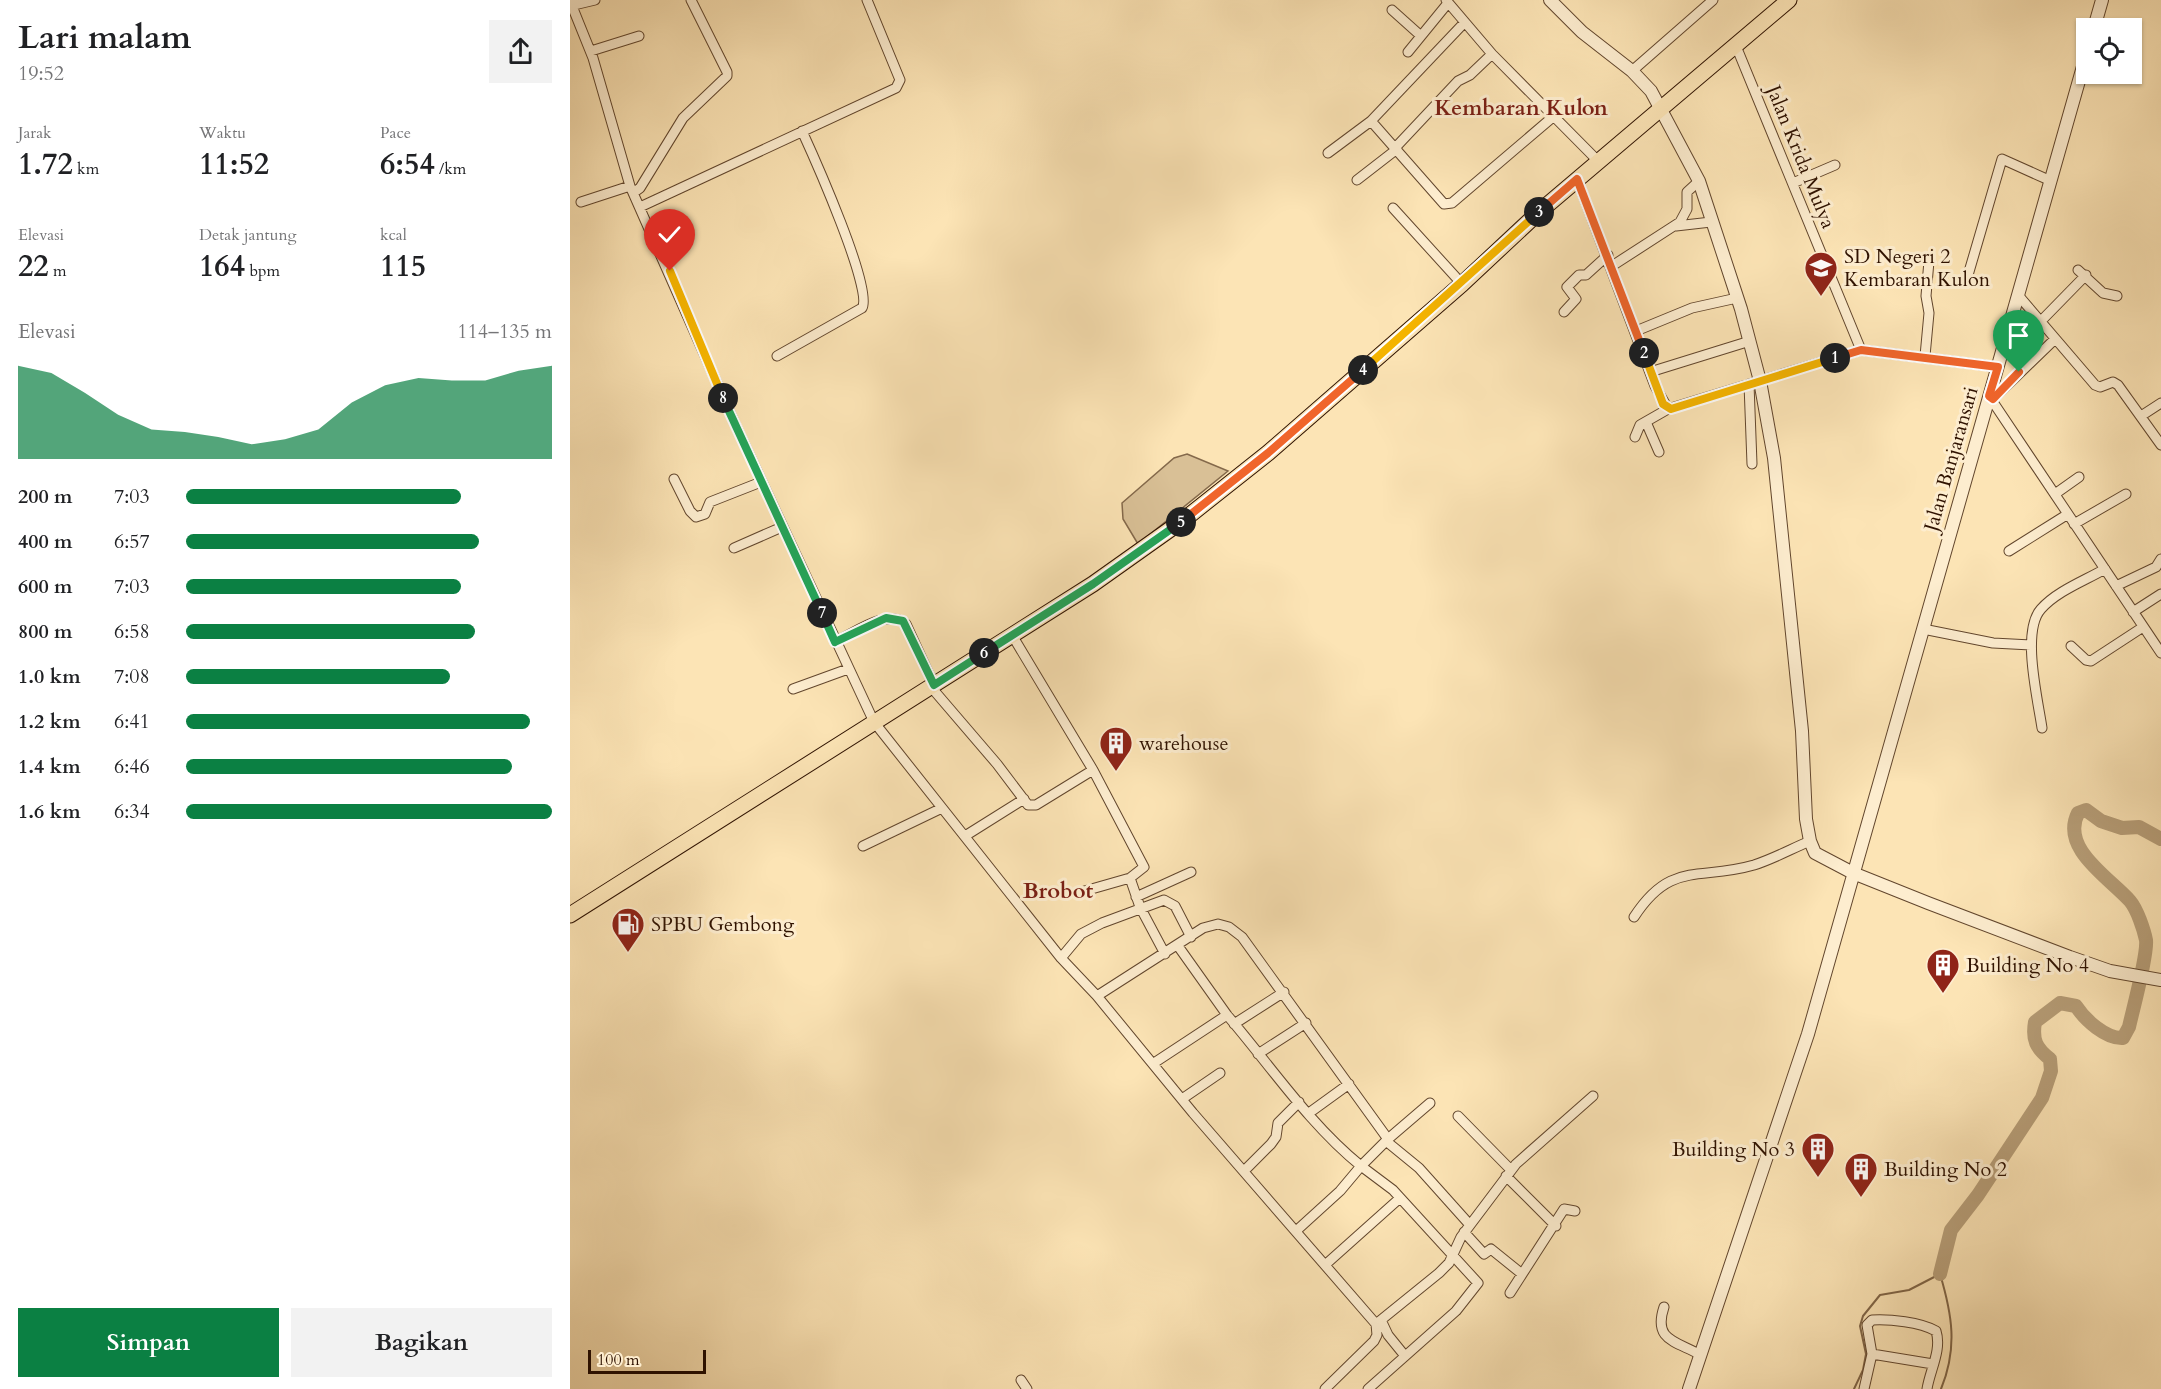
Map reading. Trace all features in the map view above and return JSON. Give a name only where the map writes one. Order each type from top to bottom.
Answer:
[{"type":"main road","points":[[570,915],[1102,578],[1185,518],[1268,453],[1462,284],[1577,179],[1789,0]]},
{"type":"street","points":[[595,0],[572,3],[591,51],[632,189],[761,482],[874,722],[1061,958],[1097,996],[1244,1172],[1378,1322],[1405,1356]]},
{"type":"street","points":[[581,202],[640,188],[689,110],[726,76],[722,61],[691,0]]},
{"type":"street","points":[[640,207],[896,88],[900,84],[867,0]]},
{"type":"street","points":[[1550,0],[1582,32],[1632,71],[1651,91],[1699,181],[1737,298],[1750,341],[1755,383],[1774,458],[1809,841],[1820,858],[1853,873],[2070,957],[2161,981]]},
{"type":"street","points":[[1632,71],[1713,0]]},
{"type":"street","points":[[2097,18],[2103,0]]},
{"type":"street","points":[[1408,52],[1447,2],[1492,54],[1598,161]]},
{"type":"street","points":[[1392,10],[1421,36]]},
{"type":"street","points":[[1328,153],[1371,121],[1464,23]]},
{"type":"street","points":[[591,51],[639,36]]},
{"type":"street","name":"Jalan Krida Mulya","points":[[1736,46],[1861,350]]},
{"type":"street","points":[[1357,180],[1396,149],[1458,81],[1470,75],[1492,54]]},
{"type":"street","name":"Jalan Banjaransari","points":[[1689,1389],[1808,1034],[2078,84]]},
{"type":"street","points":[[1371,121],[1448,205],[1554,116]]},
{"type":"street","points":[[777,356],[862,308],[865,302],[861,276],[817,162],[802,131]]},
{"type":"street","points":[[1966,282],[2002,159],[2051,181]]},
{"type":"street","points":[[1793,183],[1835,165]]},
{"type":"street","points":[[1577,179],[1608,255],[1650,372],[1663,404],[1668,409]]},
{"type":"street","points":[[1612,266],[1676,226],[1684,217],[1687,192],[1699,181]]},
{"type":"street","points":[[1393,208],[1462,284]]},
{"type":"street","points":[[1676,226],[1711,222]]},
{"type":"street","points":[[1563,312],[1576,299],[1567,287],[1579,275],[1586,275],[1608,255]]},
{"type":"street","points":[[1925,356],[1929,261]]},
{"type":"street","points":[[2041,321],[2082,273],[2103,293],[2116,296]]},
{"type":"street","points":[[2018,295],[2095,385],[2100,387],[2116,383],[2161,445]]},
{"type":"street","points":[[1636,331],[1692,308],[1737,298]]},
{"type":"street","points":[[2055,339],[1991,397],[2161,653]]},
{"type":"street","points":[[1650,372],[1750,341]]},
{"type":"street","points":[[1635,437],[1637,428],[1668,409],[1861,350],[1925,356],[1998,367]]},
{"type":"street","points":[[1752,464],[1755,383]]},
{"type":"street","points":[[2141,416],[2161,403]]},
{"type":"street","points":[[1646,422],[1659,452]]},
{"type":"street","points":[[2055,494],[2079,477]]},
{"type":"street","points":[[674,479],[690,511],[696,517],[705,513],[710,502],[761,482]]},
{"type":"street","points":[[2074,524],[2126,494]]},
{"type":"street","points":[[2009,551],[2068,514]]},
{"type":"street","points":[[734,548],[782,527]]},
{"type":"street","points":[[2116,586],[2156,567],[2161,559]]},
{"type":"street","points":[[2042,728],[2031,645],[2035,621],[2042,608],[2105,569]]},
{"type":"street","points":[[2133,612],[2161,594]]},
{"type":"street","points":[[835,642],[886,618],[899,619],[906,624],[932,686],[1028,805],[1036,805],[1093,770]]},
{"type":"street","points":[[2071,646],[2091,662],[2142,627]]},
{"type":"street","points":[[1923,629],[1993,643],[2031,645]]},
{"type":"street","points":[[1012,635],[1093,770],[1144,867],[1130,878],[1081,892]]},
{"type":"street","points":[[793,688],[848,669]]},
{"type":"street","points":[[964,836],[1024,799]]},
{"type":"street","points":[[863,846],[942,808]]},
{"type":"street","points":[[1634,917],[1648,896],[1667,882],[1689,875],[1756,864],[1809,841]]},
{"type":"street","points":[[1136,897],[1191,872]]},
{"type":"street","points":[[1130,878],[1140,907],[1165,954]]},
{"type":"street","points":[[1061,958],[1081,934],[1140,907],[1164,900],[1172,902],[1191,937]]},
{"type":"street","points":[[1097,996],[1211,925],[1229,927],[1242,937],[1284,992],[1387,1140],[1419,1168],[1467,1228],[1484,1254],[1491,1249],[1522,1274]]},
{"type":"street","points":[[1178,946],[1258,1054],[1343,1152],[1400,1198],[1477,1280],[1478,1286],[1456,1311],[1368,1389]]},
{"type":"street","points":[[1234,1024],[1284,992]]},
{"type":"street","points":[[1154,1063],[1227,1015]]},
{"type":"street","points":[[1258,1054],[1306,1023]]},
{"type":"street","points":[[1182,1099],[1220,1072]]},
{"type":"street","points":[[1309,1113],[1349,1084]]},
{"type":"street","points":[[1326,1389],[1374,1341],[1378,1322],[1439,1273],[1452,1256],[1467,1228],[1509,1173],[1543,1137],[1593,1096]]},
{"type":"street","points":[[1244,1172],[1271,1144],[1276,1137],[1278,1123],[1299,1102]]},
{"type":"street","points":[[1296,1231],[1340,1191],[1387,1140],[1430,1103]]},
{"type":"street","points":[[1458,1116],[1556,1226]]},
{"type":"street","points":[[1325,1265],[1400,1198]]},
{"type":"street","points":[[1510,1293],[1556,1226],[1565,1208],[1575,1211]]},
{"type":"street","points":[[1664,1307],[1659,1321],[1661,1331],[1668,1338],[1699,1354]]},
{"type":"street","points":[[1864,1389],[1872,1354],[1868,1322],[1881,1320],[1936,1331],[1937,1352],[1927,1389]]},
{"type":"street","points":[[1872,1354],[1933,1364]]},
{"type":"street","points":[[1021,1380],[1027,1389]]},
{"type":"shaded area","points":[[1187,454],[1228,471],[1138,544],[1123,519],[1122,503],[1174,458]]},
{"type":"waterway","points":[[1940,1274],[1951,1230],[1978,1195],[2042,1098],[2051,1071],[2050,1059],[2036,1043],[2035,1022],[2060,1003],[2076,1006],[2090,1023],[2110,1035],[2123,1038],[2129,1027],[2145,957],[2146,940],[2133,905],[2081,851],[2074,826],[2078,813],[2086,810],[2101,821],[2122,828],[2139,827],[2161,839]]},
{"type":"waterway","points":[[1854,1389],[1863,1370],[1866,1354],[1860,1326],[1863,1316],[1880,1295],[1909,1290],[1940,1274],[1948,1303],[1951,1331],[1950,1359],[1941,1389]]},
{"type":"place","name":"SD Negeri 2 Kembaran Kulon","points":[[1821,297]]},
{"type":"place","name":"warehouse","points":[[1116,772]]},
{"type":"place","name":"SPBU Gembong","points":[[628,953]]},
{"type":"place","name":"Building No 4","points":[[1943,994]]},
{"type":"place","name":"Building No 3","points":[[1818,1178]]},
{"type":"place","name":"Building No 2","points":[[1861,1198]]},
{"type":"district","name":"Kembaran Kulon","points":[[1521,108]]},
{"type":"district","name":"Brobot","points":[[1058,891]]},
{"type":"route","points":[[670,271],[736,426],[835,642],[886,618],[899,619],[906,624],[934,685],[1093,584],[1185,518],[1268,453],[1381,356],[1577,179],[1608,255],[1655,386],[1664,406],[1668,409],[1861,350],[1925,356],[1998,367],[1989,396],[1993,399],[2019,372]]}]
